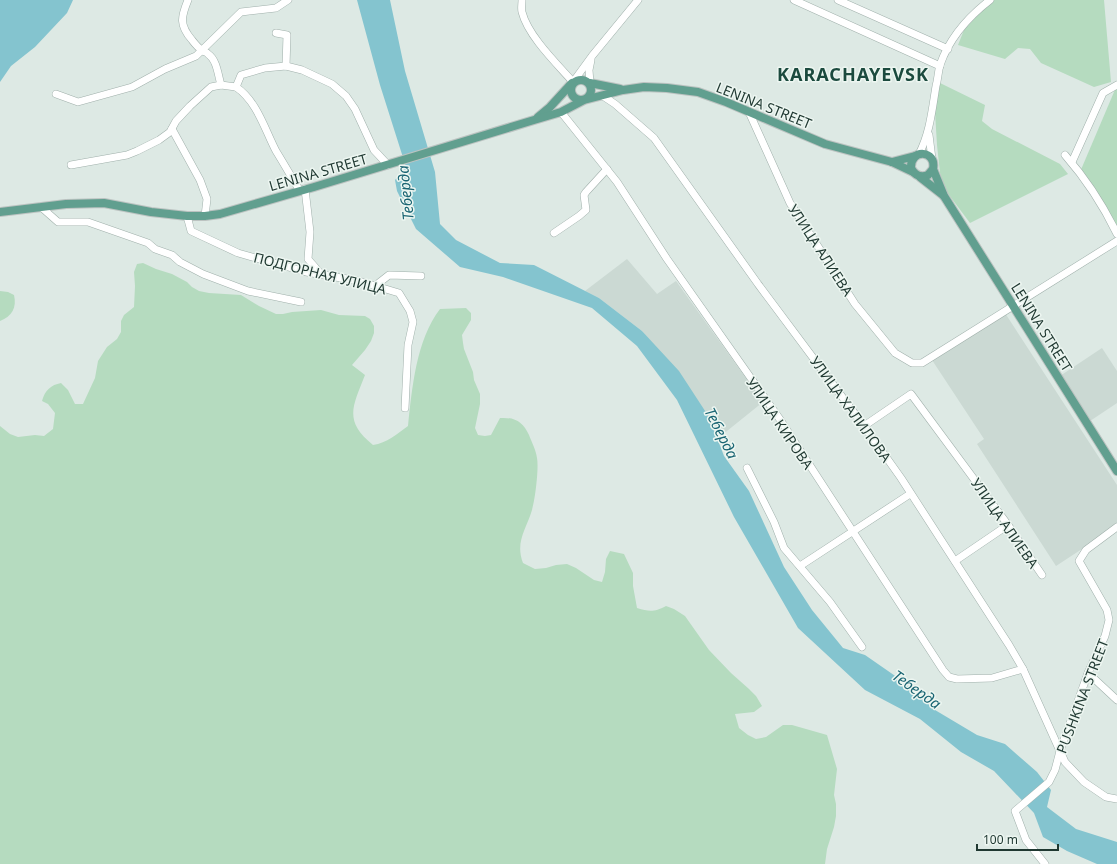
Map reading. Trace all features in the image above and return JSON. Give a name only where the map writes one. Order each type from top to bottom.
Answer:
[{"type":"main road","points":[[580,79],[586,80],[590,83],[592,88],[591,93],[584,100],[574,98],[571,94],[573,82],[580,79]]},
{"type":"main road","name":"LENINA STREET","points":[[534,120],[550,108],[573,82]]},
{"type":"main road","name":"LENINA STREET","points":[[590,83],[623,90]]},
{"type":"main road","name":"LENINA STREET","points":[[0,212],[66,204],[104,203],[151,212],[187,216],[220,214],[561,112],[584,100],[623,90],[644,87],[698,92],[726,102],[825,144],[892,162],[916,174],[944,196]]},
{"type":"main road","points":[[917,155],[927,155],[932,159],[934,163],[933,169],[928,175],[916,174],[911,164],[917,155]]},
{"type":"main road","name":"LENINA STREET","points":[[892,162],[917,155]]},
{"type":"main road","name":"LENINA STREET","points":[[933,169],[944,196],[1117,472]]},
{"type":"street","points":[[188,0],[183,12],[182,24],[186,34],[202,51],[209,54],[216,67],[221,85]]},
{"type":"street","points":[[56,94],[78,102],[132,87],[165,69],[196,56],[241,12],[276,8],[288,0]]},
{"type":"street","points":[[522,0],[521,11],[526,25],[547,54],[573,82],[592,56],[638,0]]},
{"type":"street","points":[[794,0],[940,66]]},
{"type":"street","points":[[838,0],[948,49]]},
{"type":"street","points":[[917,155],[925,143],[929,131],[940,66],[948,49],[961,27],[990,0]]},
{"type":"street","points":[[276,33],[287,35],[286,66]]},
{"type":"street","points":[[590,83],[589,70],[592,56]]},
{"type":"street","points":[[236,87],[241,75],[265,68],[286,66],[302,70],[332,84],[346,96],[355,109],[374,150],[388,165]]},
{"type":"street","points":[[71,165],[127,155],[159,140],[172,129],[176,121],[190,106],[211,87],[221,85],[236,87],[244,92],[255,108],[276,150],[303,190],[310,232],[308,259],[321,274]]},
{"type":"street","points":[[1072,162],[1103,93],[1117,85]]},
{"type":"street","name":"УЛИЦА ХАЛИЛОВА","points":[[603,96],[615,104],[654,138],[758,284],[864,426],[900,478],[955,561],[1023,669],[1064,762],[1084,782],[1106,797],[1117,799]]},
{"type":"street","name":"УЛИЦА КИРОВА","points":[[561,112],[617,182],[714,328],[778,418],[853,531],[917,632],[948,677],[957,679],[992,678],[1023,669]]},
{"type":"street","name":"УЛИЦА АЛИЕВА","points":[[749,112],[790,203],[856,304],[895,353],[912,363],[922,363],[1013,306]]},
{"type":"street","points":[[172,129],[200,180],[207,199],[205,216]]},
{"type":"street","points":[[929,131],[932,159]]},
{"type":"street","points":[[1065,155],[1080,172],[1098,198],[1117,234]]},
{"type":"street","points":[[554,233],[586,210],[584,195],[607,169]]},
{"type":"street","points":[[42,207],[58,222],[88,222],[148,243],[155,249],[172,255],[180,262],[203,274],[248,291],[301,302]]},
{"type":"street","name":"ПОДГОРНАЯ УЛИЦА","points":[[187,216],[191,231],[238,253],[306,272],[359,281],[400,293],[410,311],[413,322],[408,346],[405,408]]},
{"type":"street","points":[[1013,306],[1117,241]]},
{"type":"street","points":[[376,286],[389,275],[421,276]]},
{"type":"street","name":"УЛИЦА АЛИЕВА","points":[[864,426],[910,394],[1008,525],[1042,575]]},
{"type":"street","points":[[747,468],[774,522],[784,548],[830,602],[862,647]]},
{"type":"street","points":[[800,566],[910,494]]},
{"type":"street","points":[[955,561],[1008,525]]},
{"type":"street","name":"PUSHKINA STREET","points":[[1045,864],[1026,840],[1015,811],[1049,782],[1055,770],[1060,751],[1088,673],[1105,636],[1108,620],[1107,610],[1079,561],[1086,550],[1117,527]]},
{"type":"street","points":[[1088,673],[1117,700]]},
{"type":"shaded area","points":[[627,259],[657,294],[676,281],[763,402],[717,439],[709,417],[642,331],[599,298],[585,291]]},
{"type":"shaded area","points":[[1005,313],[1117,485],[1117,526],[1056,566],[977,444],[984,439],[932,360]]},
{"type":"shaded area","points":[[1102,348],[1117,371],[1117,403],[1090,421],[1060,376]]},
{"type":"green space","points":[[994,0],[1104,0],[1111,82],[1094,87],[1041,63],[1030,49],[1018,48],[1005,59],[958,45],[964,30],[989,3]]},
{"type":"green space","points":[[940,83],[985,105],[982,121],[992,129],[1060,164],[1068,174],[970,223],[946,191],[940,173],[935,112]]},
{"type":"green space","points":[[1117,85],[1117,234],[1080,172]]},
{"type":"green space","points":[[143,263],[172,274],[187,282],[199,291],[241,295],[276,314],[321,310],[339,315],[365,316],[370,319],[374,326],[374,333],[371,341],[352,365],[365,375],[354,404],[353,413],[357,428],[373,445],[387,440],[408,426],[411,396],[420,350],[425,335],[440,309],[466,308],[471,313],[471,320],[462,335],[464,349],[480,394],[480,404],[475,428],[478,435],[491,435],[500,418],[510,418],[518,421],[527,430],[534,446],[537,463],[536,484],[532,510],[521,542],[520,549],[523,563],[535,569],[567,564],[594,580],[602,582],[605,572],[606,559],[610,551],[624,554],[633,573],[633,586],[637,608],[652,611],[666,606],[685,616],[709,650],[756,696],[762,706],[754,712],[735,714],[739,728],[756,739],[766,737],[783,725],[792,725],[827,735],[837,769],[834,795],[836,816],[827,849],[825,864],[0,864],[0,426],[10,434],[18,437],[35,435],[44,436],[53,429],[55,413],[48,404],[42,401],[43,397],[51,387],[57,384],[61,383],[68,390],[75,404],[83,404],[95,378],[98,361],[107,347],[117,339],[121,332],[121,321],[124,315],[134,307],[134,272],[137,264]]},
{"type":"green space","points":[[0,291],[8,292],[14,295],[15,304],[13,311],[8,317],[0,321]]},
{"type":"water","points":[[0,0],[73,0],[67,13],[35,47],[11,66],[0,82]]},
{"type":"water","name":"Теберда","points":[[357,0],[390,0],[405,71],[435,172],[440,224],[456,240],[500,263],[534,265],[599,298],[642,331],[679,371],[709,417],[724,456],[749,491],[784,567],[812,610],[843,648],[865,655],[901,680],[935,710],[977,735],[1005,744],[1037,772],[1051,790],[1047,807],[1076,829],[1117,842],[1117,864],[1097,864],[1067,851],[1043,837],[1034,813],[994,771],[961,752],[920,719],[865,690],[798,628],[734,517],[677,400],[637,346],[592,308],[503,277],[460,267],[416,229],[397,191],[395,180],[406,167],[380,85]]},
{"type":"district","name":"KARACHAYEVSK","points":[[853,74]]}]
